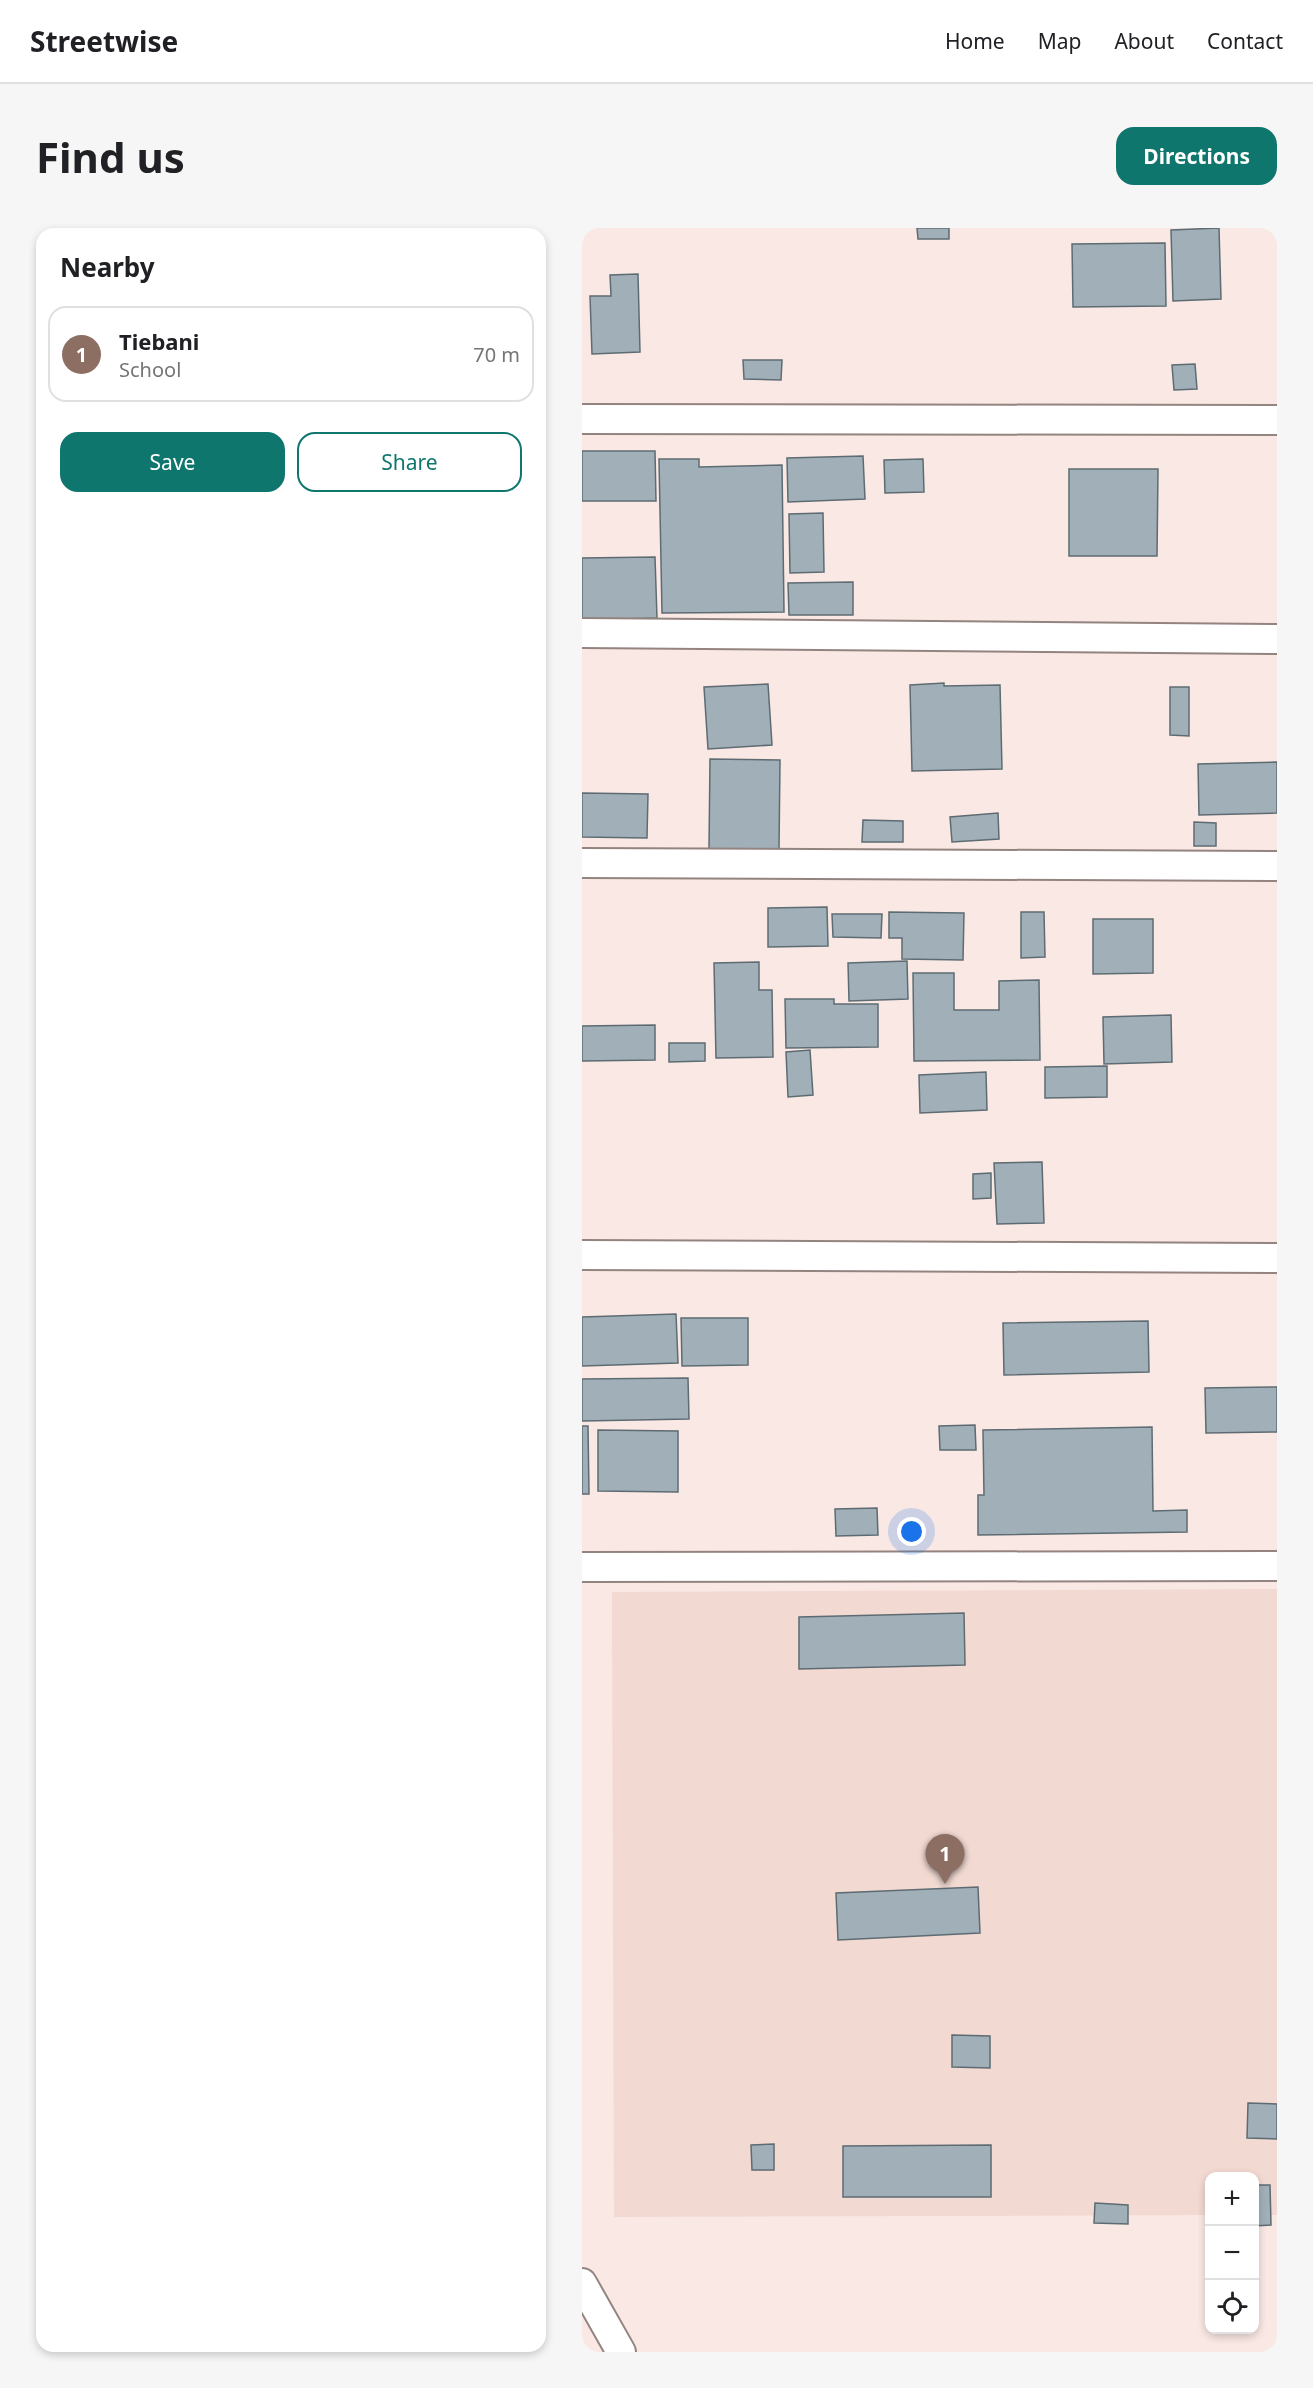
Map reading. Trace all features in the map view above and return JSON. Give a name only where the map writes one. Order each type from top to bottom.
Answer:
[{"type":"street","points":[[582,419],[1277,420]]},
{"type":"street","points":[[582,633],[1277,639]]},
{"type":"street","points":[[582,863],[1277,866]]},
{"type":"street","points":[[582,1255],[1277,1258]]},
{"type":"street","points":[[582,1568],[1277,1566]]},
{"type":"street","points":[[582,2283],[621,2352]]},
{"type":"shaded area","points":[[1277,1589],[1277,2215],[1259,2215],[1259,2172],[1205,2172],[1205,2215],[614,2217],[612,1592]]},
{"type":"building","points":[[917,228],[949,228],[949,239],[918,239]]},
{"type":"building","points":[[1219,228],[1221,299],[1173,301],[1171,230]]},
{"type":"building","points":[[1165,243],[1166,306],[1073,307],[1072,244]]},
{"type":"building","points":[[638,274],[640,352],[592,354],[590,296],[611,296],[610,275]]},
{"type":"building","points":[[743,360],[782,360],[781,380],[744,379]]},
{"type":"building","points":[[1195,364],[1197,389],[1174,390],[1172,365]]},
{"type":"building","points":[[582,451],[655,451],[656,501],[582,501]]},
{"type":"building","points":[[863,456],[865,499],[788,502],[787,458]]},
{"type":"building","points":[[659,459],[699,459],[699,467],[782,465],[784,612],[662,613]]},
{"type":"building","points":[[923,459],[924,492],[885,493],[884,460]]},
{"type":"building","points":[[1069,469],[1158,469],[1157,556],[1069,556]]},
{"type":"building","points":[[823,513],[824,572],[790,573],[789,514]]},
{"type":"building","points":[[655,557],[657,618],[582,620],[582,558]]},
{"type":"building","points":[[853,582],[853,615],[789,615],[788,583]]},
{"type":"building","points":[[944,683],[944,686],[1000,685],[1002,769],[912,771],[910,685]]},
{"type":"building","points":[[768,684],[772,745],[708,749],[704,687]]},
{"type":"building","points":[[1170,687],[1189,687],[1189,736],[1170,735]]},
{"type":"building","points":[[710,759],[780,760],[779,850],[709,849]]},
{"type":"building","points":[[1277,762],[1277,813],[1199,815],[1198,764]]},
{"type":"building","points":[[582,793],[648,794],[647,838],[582,837]]},
{"type":"building","points":[[998,813],[999,839],[952,842],[950,817]]},
{"type":"building","points":[[863,820],[903,821],[903,842],[862,842]]},
{"type":"building","points":[[1194,822],[1216,823],[1216,846],[1194,846]]},
{"type":"building","points":[[827,907],[828,946],[768,947],[768,908]]},
{"type":"building","points":[[889,912],[964,913],[963,960],[902,959],[902,938],[889,938]]},
{"type":"building","points":[[1021,912],[1044,912],[1045,957],[1021,958]]},
{"type":"building","points":[[832,914],[882,914],[881,938],[833,937]]},
{"type":"building","points":[[1093,919],[1153,919],[1153,973],[1093,974]]},
{"type":"building","points":[[907,961],[908,999],[849,1001],[848,963]]},
{"type":"building","points":[[759,962],[759,990],[772,990],[773,1057],[716,1058],[714,963]]},
{"type":"building","points":[[913,973],[954,973],[954,1010],[999,1010],[999,981],[1039,980],[1040,1060],[914,1061]]},
{"type":"building","points":[[785,999],[834,999],[834,1004],[878,1004],[878,1047],[786,1048]]},
{"type":"building","points":[[1171,1015],[1172,1062],[1104,1064],[1103,1017]]},
{"type":"building","points":[[655,1025],[655,1060],[582,1061],[582,1026]]},
{"type":"building","points":[[669,1043],[705,1043],[705,1061],[669,1062]]},
{"type":"building","points":[[810,1050],[813,1095],[788,1097],[786,1052]]},
{"type":"building","points":[[1107,1066],[1107,1097],[1045,1098],[1045,1067]]},
{"type":"building","points":[[986,1072],[987,1110],[920,1113],[919,1075]]},
{"type":"building","points":[[1042,1162],[1044,1223],[997,1224],[994,1163]]},
{"type":"building","points":[[991,1173],[991,1198],[973,1199],[973,1174]]},
{"type":"building","points":[[676,1314],[678,1363],[582,1366],[582,1317]]},
{"type":"building","points":[[681,1318],[748,1318],[748,1365],[682,1366]]},
{"type":"building","points":[[1148,1321],[1149,1372],[1004,1375],[1003,1323]]},
{"type":"building","points":[[688,1378],[689,1419],[582,1421],[582,1379]]},
{"type":"building","points":[[1277,1387],[1277,1432],[1206,1433],[1205,1388]]},
{"type":"building","points":[[975,1425],[976,1450],[940,1450],[939,1426]]},
{"type":"building","points":[[582,1426],[588,1426],[589,1494],[582,1494]]},
{"type":"building","points":[[1152,1427],[1153,1511],[1187,1510],[1187,1532],[978,1535],[978,1495],[984,1495],[983,1430]]},
{"type":"building","points":[[598,1430],[678,1431],[678,1492],[598,1491]]},
{"type":"building","points":[[877,1508],[878,1535],[836,1536],[835,1509]]},
{"type":"building","points":[[964,1613],[965,1665],[799,1669],[799,1617]]},
{"type":"building","points":[[978,1887],[980,1933],[838,1940],[836,1893]]},
{"type":"building","points":[[952,2035],[990,2036],[990,2068],[952,2067]]},
{"type":"building","points":[[1248,2103],[1277,2104],[1277,2139],[1247,2138]]},
{"type":"building","points":[[774,2144],[774,2170],[752,2170],[751,2145]]},
{"type":"building","points":[[991,2145],[991,2197],[843,2197],[843,2146]]},
{"type":"building","points":[[1259,2185],[1270,2185],[1271,2225],[1259,2226]]},
{"type":"building","points":[[1095,2203],[1128,2205],[1128,2224],[1094,2223]]},
{"type":"place","name":"Tiebani","points":[[945,1884]]}]
